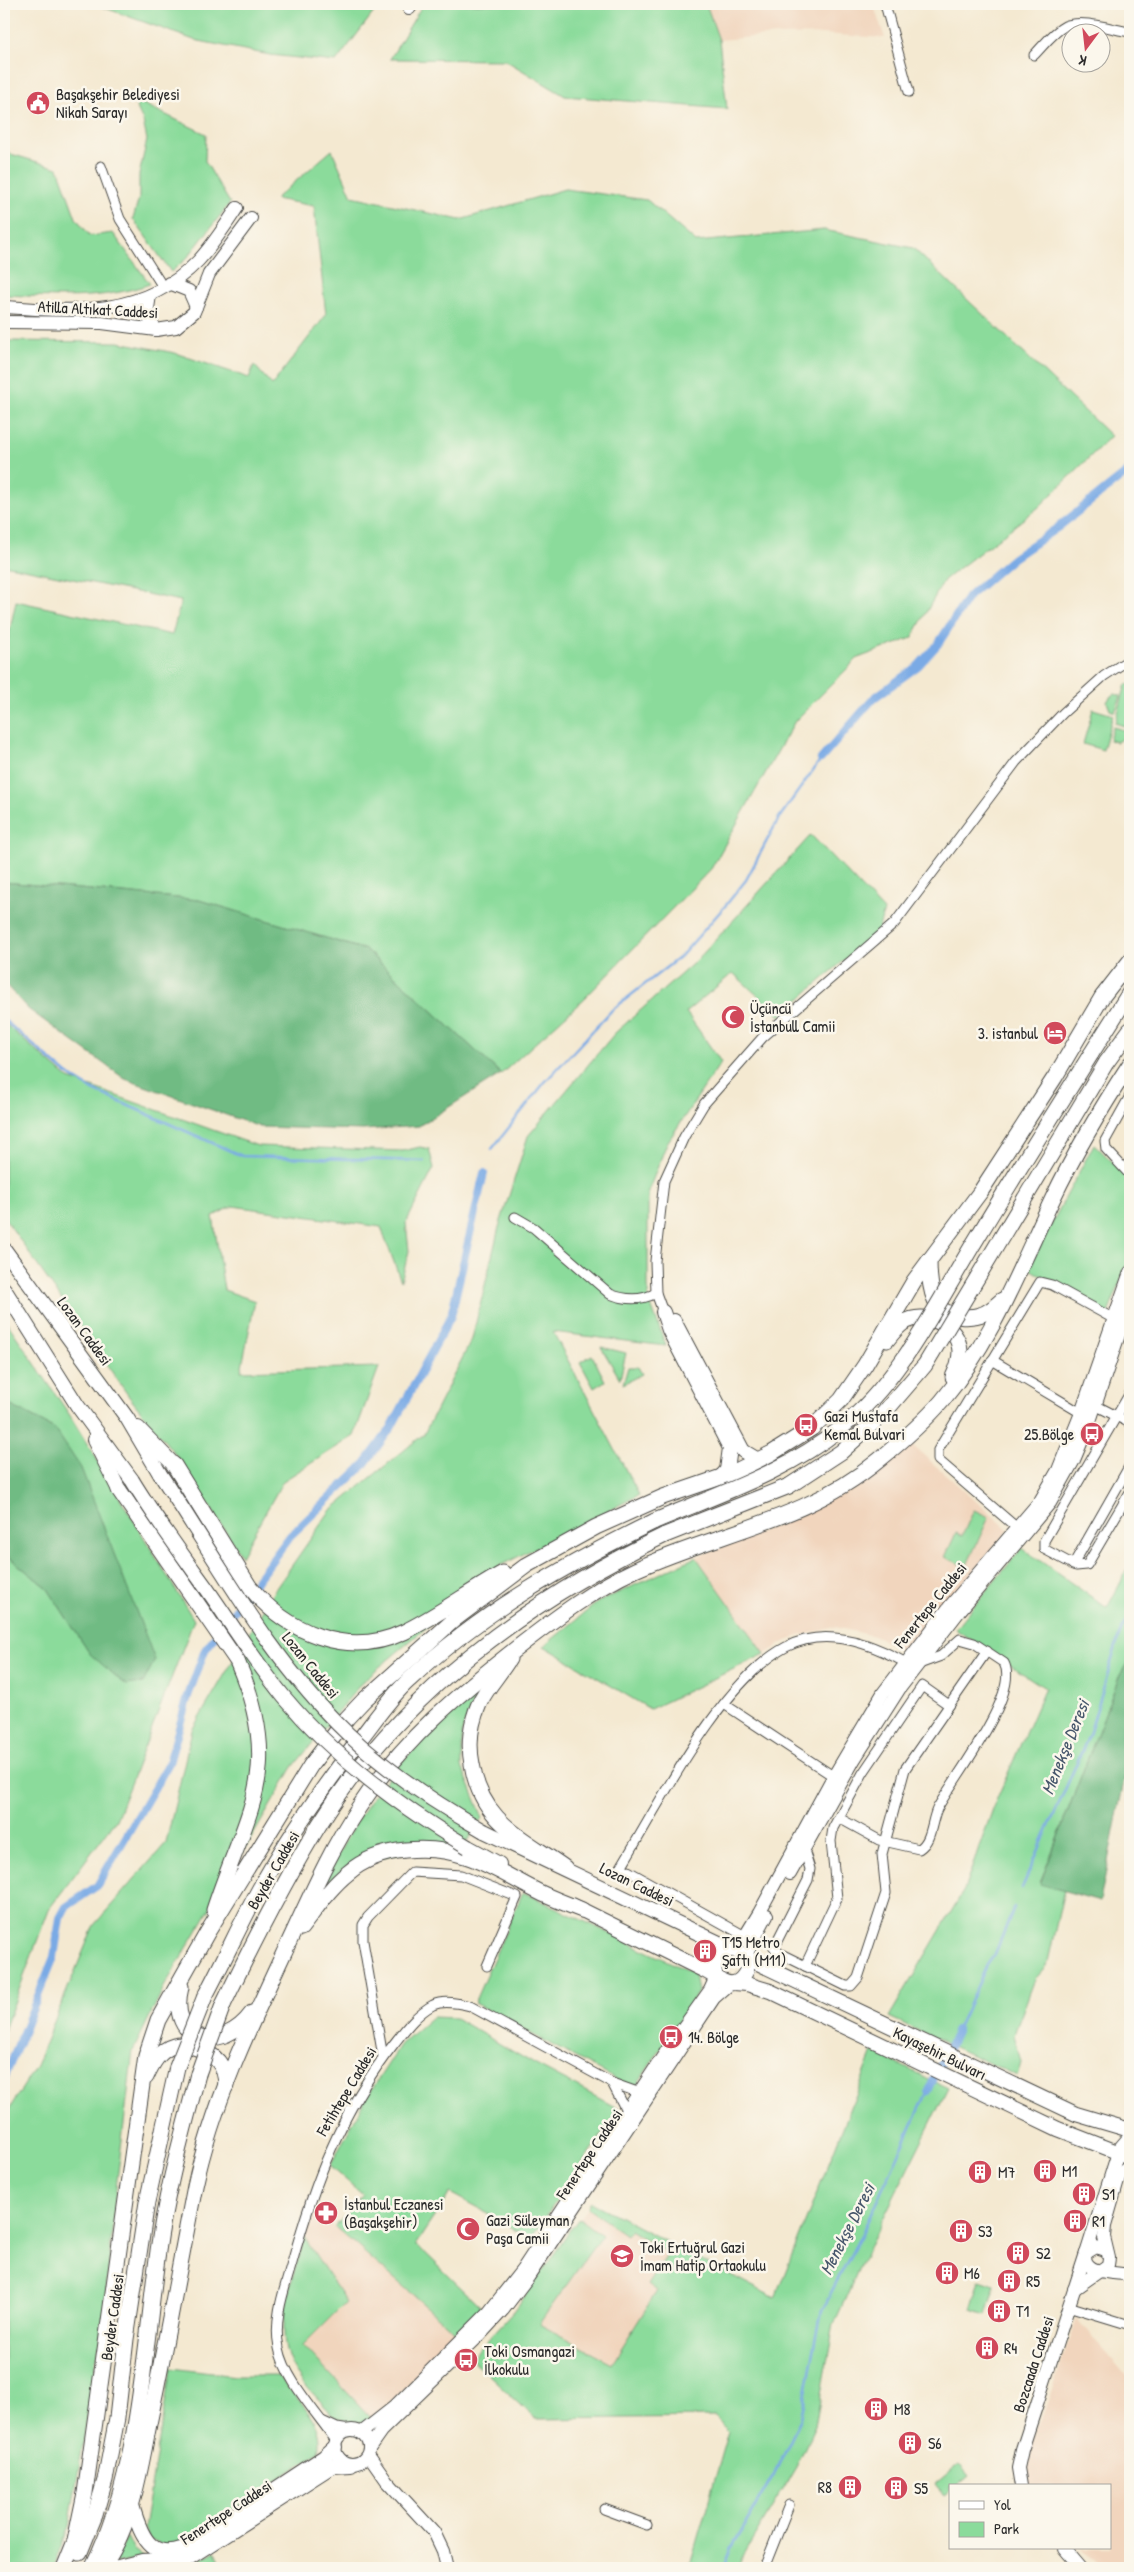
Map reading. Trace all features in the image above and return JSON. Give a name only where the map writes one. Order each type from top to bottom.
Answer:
[{"type":"highway","points":[[64,2568],[75,2541],[85,2492],[146,2056],[158,2020],[184,1973],[312,1765],[347,1718],[364,1700],[455,1619],[527,1565],[596,1527],[663,1497],[721,1477],[758,1460],[812,1428],[841,1400],[865,1365],[902,1301],[981,1191],[1055,1077],[1102,997],[1130,961]]},
{"type":"highway","name":"Beyder Caddesi","points":[[71,2568],[78,2558],[95,2515],[105,2480],[117,2418],[126,2339],[147,2202],[177,2067],[206,1996],[268,1873],[316,1799],[407,1681],[457,1639],[512,1600],[578,1559],[655,1521],[782,1467],[815,1447],[865,1406],[894,1373],[918,1336],[992,1212],[1130,992]]},
{"type":"highway","name":"Beyder Caddesi","points":[[92,2568],[112,2524],[122,2488],[144,2372],[158,2249],[177,2157],[198,2074],[223,2005],[266,1914],[320,1823],[366,1760],[414,1705],[518,1618],[588,1574],[665,1535],[789,1486],[842,1452],[883,1414],[925,1365],[1106,1063],[1130,1030]]},
{"type":"highway","points":[[102,2568],[118,2542],[132,2505],[177,2289],[196,2183],[226,2089],[260,2002],[335,1845],[380,1776],[446,1704],[516,1649],[592,1594],[633,1571],[692,1548],[769,1522],[829,1496],[875,1464],[942,1401],[988,1334],[1056,1192],[1130,1064]]},
{"type":"highway","points":[[929,1262],[935,1300],[951,1314],[963,1317],[981,1315],[990,1310],[1008,1294]]},
{"type":"highway","points":[[865,1365],[902,1324],[924,1317],[939,1322],[950,1329],[960,1351],[958,1367],[942,1401]]},
{"type":"highway","points":[[174,1465],[249,1586],[270,1610],[299,1629],[317,1637],[352,1643],[383,1639],[404,1632],[507,1571],[527,1565]]},
{"type":"highway","points":[[119,1490],[237,1661],[249,1688],[258,1728],[260,1771],[252,1808],[207,1933]]},
{"type":"highway","points":[[516,1649],[479,1703],[471,1733],[470,1754],[474,1776],[484,1803],[500,1823],[565,1868]]},
{"type":"highway","points":[[289,1942],[331,1888],[349,1871],[380,1856],[398,1851],[440,1850],[468,1857],[543,1894],[582,1910]]},
{"type":"highway","points":[[184,1973],[178,2011],[182,2024],[187,2031],[197,2036],[218,2038],[229,2034],[241,2026],[260,2002]]},
{"type":"highway","points":[[140,2090],[158,2056],[173,2046],[181,2044],[204,2050],[214,2055],[224,2068],[226,2089]]},
{"type":"main road","name":"Lozan Caddesi","points":[[4,1249],[127,1418],[160,1474],[247,1610],[302,1684],[332,1718],[366,1750],[407,1783],[484,1831],[565,1868],[731,1950]]},
{"type":"main road","points":[[4,1289],[77,1406],[132,1480],[159,1524],[291,1704],[335,1750],[366,1777],[417,1815],[468,1847],[582,1910],[716,1977],[732,1984],[740,1980],[747,1970],[745,1957],[731,1950],[722,1953],[714,1968],[716,1977]]},
{"type":"main road","points":[[663,1312],[674,1321],[743,1451],[758,1460]]},
{"type":"main road","points":[[663,1312],[669,1330],[730,1448],[727,1470],[721,1477]]},
{"type":"main road","points":[[77,1406],[119,1490]]},
{"type":"main road","points":[[127,1418],[174,1465]]},
{"type":"main road","name":"Kayaşehir Bulvarı","points":[[745,1957],[1076,2114],[1130,2130]]},
{"type":"main road","name":"Kayaşehir Bulvarı","points":[[732,1984],[756,1986],[798,2004],[1058,2129],[1124,2155]]},
{"type":"main road","name":"Fenertepe Caddesi","points":[[114,2568],[142,2561],[187,2559],[324,2457],[335,2444]]},
{"type":"main road","name":"Fenertepe Caddesi","points":[[132,2505],[141,2535],[154,2547],[171,2551],[186,2548],[332,2466],[352,2465]]},
{"type":"street","points":[[885,4],[909,92]]},
{"type":"street","points":[[1034,55],[1056,32],[1066,26],[1078,24],[1130,32]]},
{"type":"street","points":[[102,166],[120,219],[166,285],[188,291],[196,307]]},
{"type":"street","name":"Atilla Altıkat Caddesi","points":[[4,307],[109,308],[123,306],[150,295],[199,260],[238,208]]},
{"type":"street","name":"Atilla Altıkat Caddesi","points":[[4,322],[102,324],[156,330],[176,327],[183,323],[196,307],[210,274],[251,218]]},
{"type":"street","points":[[150,295],[147,314],[156,330]]},
{"type":"street","points":[[663,1312],[656,1293],[656,1252],[664,1181],[684,1137],[704,1104],[763,1037],[894,924],[1016,762],[1076,701],[1104,676],[1130,658]]},
{"type":"street","points":[[1130,1096],[1105,1141],[1106,1149],[1130,1175]]},
{"type":"street","points":[[515,1218],[534,1228],[610,1294],[621,1298],[634,1299],[656,1293]]},
{"type":"street","name":"Fenertepe Caddesi","points":[[745,1957],[854,1760],[900,1688],[919,1664],[954,1610],[1040,1501],[1058,1470],[1081,1413],[1130,1272]]},
{"type":"street","points":[[1017,1528],[938,1460],[938,1450],[1040,1282],[1052,1285],[1114,1319]]},
{"type":"street","name":"Fenertepe Caddesi","points":[[731,1950],[745,1936],[833,1776],[883,1693],[906,1664],[1050,1503],[1074,1460],[1096,1405],[1130,1302]]},
{"type":"street","points":[[992,1360],[1081,1413]]},
{"type":"street","points":[[1130,1393],[1044,1541],[1044,1549],[1073,1565],[1087,1566],[1130,1492]]},
{"type":"street","points":[[1096,1405],[1130,1423]]},
{"type":"street","points":[[1073,1565],[1130,1465]]},
{"type":"street","points":[[745,1936],[621,1867],[707,1726],[746,1680],[774,1655],[788,1646],[802,1642],[825,1638],[847,1639],[884,1650],[906,1664]]},
{"type":"street","points":[[839,1818],[885,1842],[913,1850],[923,1846],[937,1809],[988,1729],[1007,1674],[1004,1663],[966,1639],[960,1639],[942,1656],[919,1664]]},
{"type":"street","points":[[804,1850],[810,1869],[808,1880],[774,1946],[779,1952],[805,1966],[846,1986],[851,1986],[858,1978],[886,1893],[882,1854],[904,1769],[987,1652]]},
{"type":"street","points":[[805,1966],[837,1898],[831,1841],[833,1828],[863,1773],[922,1686],[949,1705]]},
{"type":"street","points":[[724,1704],[833,1776]]},
{"type":"street","points":[[383,2057],[363,1941],[363,1925],[368,1917],[412,1872],[461,1875],[517,1897],[487,1966]]},
{"type":"street","name":"Fenertepe Caddesi","points":[[356,2431],[394,2406],[489,2312],[522,2270],[710,1990],[716,1977]]},
{"type":"street","name":"Fenertepe Caddesi","points":[[369,2451],[381,2431],[503,2310],[529,2276],[714,1998],[732,1984]]},
{"type":"street","name":"Fetihtepe Caddesi","points":[[335,2444],[322,2420],[286,2368],[279,2348],[277,2328],[280,2305],[306,2209],[323,2165],[342,2124],[383,2057],[418,2016],[433,2005],[456,2003],[470,2006],[612,2083],[640,2092]]},
{"type":"street","points":[[612,2083],[627,2112]]},
{"type":"street","points":[[1124,2155],[1122,2144],[1130,2136]]},
{"type":"street","points":[[1099,2146],[1110,2159],[1114,2168]]},
{"type":"street","name":"Bozcaada Caddesi","points":[[1021,2484],[1018,2468],[1022,2450],[1114,2168],[1124,2155]]},
{"type":"street","points":[[1074,2289],[1102,2270],[1109,2262],[1106,2250],[1105,2226],[1120,2174],[1130,2165]]},
{"type":"street","points":[[1106,2250],[1096,2246],[1086,2253],[1087,2265],[1093,2270],[1130,2275]]},
{"type":"street","points":[[1068,2306],[1130,2325]]},
{"type":"street","points":[[322,2420],[336,2428],[356,2431],[369,2442],[369,2451],[365,2459],[352,2465]]},
{"type":"street","points":[[356,2431],[341,2434],[335,2444],[337,2456],[387,2481]]},
{"type":"street","points":[[369,2451],[387,2481],[434,2532],[443,2551],[447,2568]]},
{"type":"street","points":[[764,2568],[789,2505]]},
{"type":"street","points":[[604,2509],[647,2525]]},
{"type":"street","points":[[1066,2550],[1081,2568]]},
{"type":"shaded area","points":[[706,4],[873,4],[885,38],[822,34],[775,35],[719,40]]},
{"type":"shaded area","points":[[912,1445],[1009,1530],[905,1654],[878,1637],[835,1627],[791,1638],[765,1654],[696,1557],[786,1522],[841,1494],[881,1471]]},
{"type":"shaded area","name":"Toki Ertuğrul Gazi İmam Hatip Ortaokulu","points":[[591,2202],[762,2293],[737,2355],[558,2379],[503,2325]]},
{"type":"shaded area","points":[[313,2209],[459,2335],[373,2420],[303,2345],[346,2302],[304,2237]]},
{"type":"shaded area","points":[[1077,2319],[1130,2380],[1130,2568],[1101,2568],[1083,2550],[1112,2550],[1112,2484],[1028,2484],[1026,2460]]},
{"type":"green space","points":[[94,4],[380,4],[336,62],[270,55],[194,40]]},
{"type":"green space","points":[[423,4],[706,4],[719,40],[727,109],[565,96],[505,60],[390,59]]},
{"type":"green space","points":[[133,99],[206,134],[205,161],[230,203],[187,258],[171,272],[133,219],[139,198],[139,175],[147,140],[143,121]]},
{"type":"green space","points":[[332,150],[352,196],[460,220],[565,189],[647,200],[696,242],[824,230],[913,248],[1111,436],[1039,507],[944,580],[912,638],[858,658],[795,721],[711,869],[584,999],[501,1074],[366,950],[199,900],[4,882],[4,658],[16,601],[172,635],[181,601],[4,565],[4,341],[119,342],[175,353],[249,378],[254,365],[272,385],[326,315],[314,206],[275,199]]},
{"type":"green space","points":[[4,152],[58,168],[76,218],[90,236],[113,233],[150,284],[114,293],[78,297],[4,295]]},
{"type":"green space","points":[[1126,684],[1130,685],[1130,728],[1115,723]]},
{"type":"green space","points":[[1115,694],[1121,696],[1115,712],[1110,710],[1107,702]]},
{"type":"green space","points":[[1093,709],[1113,715],[1103,750],[1083,744]]},
{"type":"green space","points":[[1113,727],[1128,731],[1127,735],[1117,742],[1109,740]]},
{"type":"green space","points":[[811,835],[884,911],[878,931],[780,1016],[733,973],[686,1012],[721,1062],[667,1143],[648,1192],[648,1297],[666,1346],[553,1332],[639,1495],[498,1567],[364,1680],[293,1767],[164,1987],[133,2051],[117,2180],[103,2323],[69,2527],[54,2568],[4,2568],[4,2117],[35,2068],[94,1925],[166,1843],[192,1730],[274,1591],[330,1511],[424,1434],[472,1339],[499,1227],[528,1136],[615,1033],[698,959]]},
{"type":"green space","points":[[4,882],[199,900],[366,950],[501,1074],[419,1126],[363,1130],[260,1127],[125,1079],[28,1009],[4,983]]},
{"type":"green space","points":[[4,1023],[69,1079],[258,1146],[403,1151],[420,1147],[429,1149],[434,1168],[406,1223],[409,1251],[401,1281],[381,1227],[233,1206],[213,1216],[224,1290],[255,1301],[241,1371],[379,1367],[354,1436],[283,1481],[241,1556],[183,1464],[130,1398],[4,1217]]},
{"type":"green space","points":[[1094,1144],[1130,1179],[1130,1258],[1107,1316],[1028,1268]]},
{"type":"green space","points":[[4,1318],[69,1414],[194,1620],[116,1820],[49,1909],[4,2030],[4,1553],[48,1589],[90,1654],[55,1429],[4,1402]]},
{"type":"green space","points":[[601,1347],[626,1353],[620,1379]]},
{"type":"green space","points":[[592,1355],[605,1381],[594,1388],[580,1362]]},
{"type":"green space","points":[[628,1367],[638,1367],[642,1374],[623,1384]]},
{"type":"green space","points":[[4,1402],[55,1429],[81,1468],[155,1660],[143,1683],[126,1685],[90,1654],[48,1589],[4,1553]]},
{"type":"green space","points":[[974,1510],[989,1517],[966,1567],[945,1557],[956,1533],[962,1536]]},
{"type":"green space","points":[[1022,1548],[1107,1608],[1130,1565],[1130,1658],[1119,1677],[1040,1883],[1064,1890],[1047,1966],[1035,1979],[1014,2034],[1021,2063],[1017,2076],[889,2017],[964,1890],[995,1803],[1045,1688],[955,1629]]},
{"type":"green space","points":[[696,1557],[765,1654],[650,1709],[544,1646],[598,1602]]},
{"type":"green space","points":[[1130,1658],[1130,1751],[1100,1901],[1040,1884],[1119,1677]]},
{"type":"green space","points":[[475,1697],[462,1732],[462,1767],[483,1818],[460,1851],[435,1846],[349,1864],[323,1886],[356,1822],[380,1787],[418,1745]]},
{"type":"green space","points":[[523,1892],[695,1974],[698,1992],[634,2089],[474,2003]]},
{"type":"green space","points":[[432,2017],[455,2018],[536,2065],[619,2109],[530,2240],[495,2217],[450,2193],[416,2244],[484,2310],[459,2335],[335,2227],[363,2195],[330,2166],[365,2100],[401,2044]]},
{"type":"green space","points":[[873,2052],[948,2088],[862,2261],[834,2324],[815,2426],[796,2467],[736,2568],[689,2568],[729,2431],[715,2417],[536,2419],[471,2358],[515,2310],[579,2218],[602,2235],[539,2324],[612,2363],[657,2291],[648,2284],[668,2254],[630,2230],[626,2235],[587,2208],[591,2202],[775,2298]]},
{"type":"green space","points":[[304,2237],[346,2302],[303,2345],[373,2420],[357,2423],[350,2422],[332,2413],[302,2381],[288,2357],[284,2341],[286,2305]]},
{"type":"green space","points":[[980,2280],[995,2285],[986,2315],[971,2310]]},
{"type":"green space","points":[[171,2368],[235,2376],[278,2376],[314,2420],[320,2441],[319,2452],[183,2543],[171,2548],[150,2540],[144,2528]]},
{"type":"green space","points":[[959,2464],[969,2476],[959,2484],[949,2484],[949,2493],[945,2496],[935,2484]]},
{"type":"green space","points":[[127,2537],[134,2551],[144,2558],[112,2563]]},
{"type":"green space","points":[[216,2551],[223,2568],[185,2568]]},
{"type":"waterway","points":[[821,759],[874,698],[918,666],[938,644],[969,596],[1013,558],[1057,528],[1130,470]]},
{"type":"waterway","points":[[492,1149],[545,1082],[612,1010],[681,956],[726,905],[746,880],[779,818],[821,759]]},
{"type":"waterway","points":[[4,1020],[67,1074],[93,1090],[242,1156],[424,1161]]},
{"type":"waterway","points":[[4,2079],[54,1957],[60,1918],[66,1907],[97,1886],[169,1763],[188,1696],[205,1650],[290,1536],[364,1465],[391,1428],[451,1316],[484,1173]]},
{"type":"waterway","name":"Menekşe Deresi","points":[[1022,1888],[1089,1735],[1120,1633],[1130,1616]]},
{"type":"waterway","name":"Menekşe Deresi","points":[[957,2030],[987,1965],[995,1954],[1014,1907]]},
{"type":"waterway","name":"Menekşe Deresi","points":[[928,2091],[957,2030]]},
{"type":"waterway","name":"Menekşe Deresi","points":[[723,2568],[731,2548],[777,2469],[801,2418],[822,2310],[862,2233],[928,2091]]},
{"type":"place","name":"Başakşehir Belediyesi Nikah Sarayı","points":[[38,103]]},
{"type":"place","name":"Üçüncü İstanbull Camii","points":[[733,1017]]},
{"type":"place","name":"3. istanbul","points":[[1055,1033]]},
{"type":"place","name":"Gazi Mustafa Kemal Bulvari","points":[[806,1425]]},
{"type":"place","name":"25.Bölge","points":[[1092,1434]]},
{"type":"place","name":"T15 Metro Şaftı (M11)","points":[[705,1951]]},
{"type":"place","name":"14. Bölge","points":[[671,2037]]},
{"type":"place","name":"M1","points":[[1045,2171]]},
{"type":"place","name":"M7","points":[[980,2172]]},
{"type":"place","name":"S1","points":[[1084,2194]]},
{"type":"place","name":"İstanbul Eczanesi (Başakşehir)","points":[[326,2213]]},
{"type":"place","name":"R1","points":[[1075,2221]]},
{"type":"place","name":"Gazi Süleyman Paşa Camii","points":[[468,2229]]},
{"type":"place","name":"S3","points":[[961,2231]]},
{"type":"place","name":"S2","points":[[1018,2253]]},
{"type":"place","name":"Toki Ertuğrul Gazi İmam Hatip Ortaokulu","points":[[622,2256]]},
{"type":"place","name":"M6","points":[[947,2273]]},
{"type":"place","name":"R5","points":[[1009,2281]]},
{"type":"place","name":"T1","points":[[999,2311]]},
{"type":"place","name":"R4","points":[[987,2348]]},
{"type":"place","name":"Toki Osmangazi İlkokulu","points":[[466,2360]]},
{"type":"place","name":"M8","points":[[876,2409]]},
{"type":"place","name":"S6","points":[[910,2443]]},
{"type":"place","name":"R8","points":[[850,2487]]},
{"type":"place","name":"S5","points":[[896,2488]]}]
